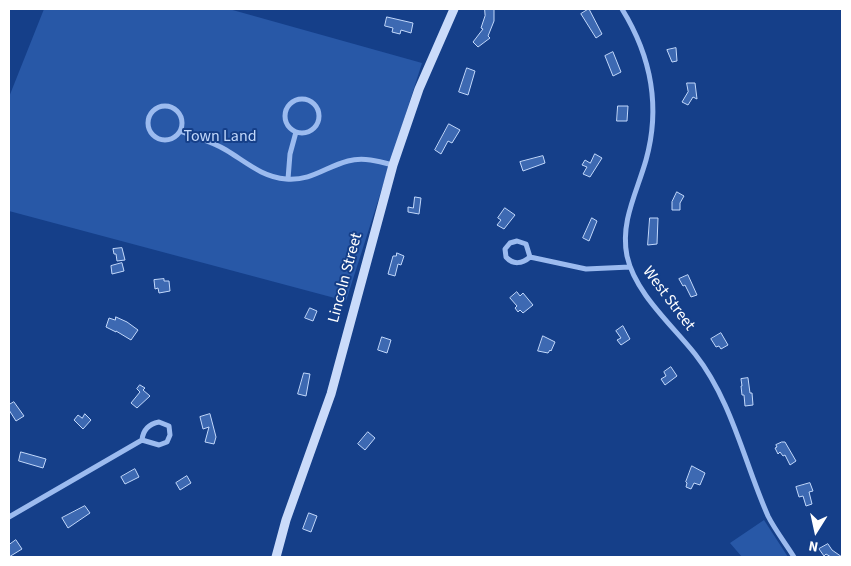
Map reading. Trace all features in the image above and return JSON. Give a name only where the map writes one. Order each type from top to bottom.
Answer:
[{"type":"main road","name":"Lincoln Street","points":[[276,557],[286,520],[331,394],[393,166],[419,89],[454,9]]},
{"type":"street","name":"West Street","points":[[622,9],[634,29],[652,82],[654,98],[651,140],[627,219],[625,238],[630,267],[639,285],[710,375],[722,398],[769,518],[794,557]]},
{"type":"street","points":[[302,99],[307,100],[316,106],[319,116],[318,122],[316,126],[307,132],[296,132],[287,124],[285,113],[291,103],[302,99]]},
{"type":"street","points":[[165,106],[176,109],[182,118],[180,131],[175,137],[170,139],[159,138],[150,131],[149,120],[151,114],[159,107],[165,106]]},
{"type":"street","points":[[180,131],[226,150],[264,174],[274,178],[308,178],[353,160],[370,160],[393,166]]},
{"type":"street","points":[[288,179],[290,154],[296,132]]},
{"type":"street","points":[[530,257],[527,247],[522,242],[510,242],[505,249],[506,256],[512,262],[521,263],[530,257],[586,269],[630,267]]},
{"type":"street","points":[[9,516],[142,440],[159,445],[167,442],[170,434],[169,426],[159,422],[150,424],[143,433],[142,440]]},
{"type":"green space","name":"Town Land","points":[[44,9],[229,9],[422,63],[346,301],[9,211],[9,97]]},
{"type":"green space","points":[[764,520],[788,557],[742,557],[730,543]]},
{"type":"building","points":[[485,9],[494,9],[494,21],[488,36],[490,38],[478,47],[473,42],[483,29],[481,28]]},
{"type":"building","points":[[589,9],[602,34],[596,38],[581,14]]},
{"type":"building","points":[[387,17],[413,23],[411,33],[401,30],[400,34],[392,32],[393,28],[385,26]]},
{"type":"building","points":[[676,48],[677,61],[672,62],[667,50]]},
{"type":"building","points":[[613,52],[621,72],[613,76],[605,56]]},
{"type":"building","points":[[467,68],[475,71],[468,95],[459,92]]},
{"type":"building","points":[[687,83],[695,83],[697,99],[693,97],[688,105],[682,102],[688,92]]},
{"type":"building","points":[[618,106],[628,106],[627,121],[617,121]]},
{"type":"building","points":[[449,124],[460,130],[452,143],[448,141],[441,154],[435,150]]},
{"type":"building","points":[[595,154],[602,158],[590,177],[583,174],[587,167],[582,165],[585,160],[590,163]]},
{"type":"building","points":[[543,156],[545,163],[523,171],[520,162]]},
{"type":"building","points":[[677,192],[684,196],[680,203],[680,210],[672,210],[672,202]]},
{"type":"building","points":[[415,197],[421,198],[419,214],[408,212],[408,207],[413,208]]},
{"type":"building","points":[[505,208],[515,215],[504,229],[497,225],[501,220],[498,218]]},
{"type":"building","points":[[592,218],[597,221],[589,241],[583,238]]},
{"type":"building","points":[[650,218],[658,218],[657,244],[648,245]]},
{"type":"building","points":[[122,248],[125,260],[117,261],[113,249]]},
{"type":"building","points":[[397,253],[404,256],[401,265],[398,264],[395,276],[388,274],[393,256],[396,256]]},
{"type":"building","points":[[122,263],[124,271],[112,274],[111,266]]},
{"type":"building","points":[[688,275],[697,295],[691,297],[685,285],[683,286],[679,279]]},
{"type":"building","points":[[164,279],[164,281],[169,281],[170,291],[159,293],[158,288],[155,289],[154,280]]},
{"type":"building","points":[[517,292],[520,296],[523,293],[533,305],[523,313],[520,310],[518,312],[515,308],[517,306],[510,298]]},
{"type":"building","points":[[310,308],[317,311],[313,321],[305,318]]},
{"type":"building","points":[[116,317],[138,330],[131,340],[106,327],[109,318],[115,320]]},
{"type":"building","points":[[623,326],[630,339],[621,345],[617,340],[621,338],[616,331]]},
{"type":"building","points":[[721,333],[728,345],[721,349],[719,346],[716,347],[711,339]]},
{"type":"building","points":[[543,336],[555,342],[548,353],[538,351]]},
{"type":"building","points":[[382,337],[391,340],[387,353],[378,350]]},
{"type":"building","points":[[671,367],[677,376],[665,385],[661,379],[666,376],[664,372]]},
{"type":"building","points":[[304,373],[310,374],[306,396],[298,394]]},
{"type":"building","points":[[748,378],[753,405],[745,406],[741,379]]},
{"type":"building","points":[[140,385],[145,388],[143,390],[150,396],[137,408],[131,403],[140,392],[137,389]]},
{"type":"building","points":[[14,402],[24,416],[16,421],[9,410],[9,405]]},
{"type":"building","points":[[85,414],[91,420],[83,429],[74,420],[78,415],[82,418]]},
{"type":"building","points":[[210,414],[216,437],[214,444],[205,442],[209,427],[203,429],[200,417]]},
{"type":"building","points":[[368,432],[375,438],[365,450],[358,444]]},
{"type":"building","points":[[785,442],[796,461],[790,465],[785,455],[783,456],[780,452],[778,454],[775,448],[777,447],[776,445]]},
{"type":"building","points":[[21,452],[46,459],[43,468],[19,461]]},
{"type":"building","points":[[692,466],[705,473],[700,485],[694,483],[691,489],[686,487],[686,482]]},
{"type":"building","points":[[135,469],[139,477],[125,484],[121,477]]},
{"type":"building","points":[[187,476],[191,483],[180,490],[176,483]]},
{"type":"building","points":[[810,483],[813,491],[809,492],[812,504],[806,506],[803,496],[799,497],[796,487]]},
{"type":"building","points":[[85,506],[90,513],[68,528],[62,518]]},
{"type":"building","points":[[309,513],[317,516],[311,532],[303,529]]},
{"type":"building","points":[[16,540],[22,549],[9,557],[9,545]]},
{"type":"building","points":[[828,544],[832,550],[842,557],[831,557],[826,554],[824,556],[819,549]]}]
